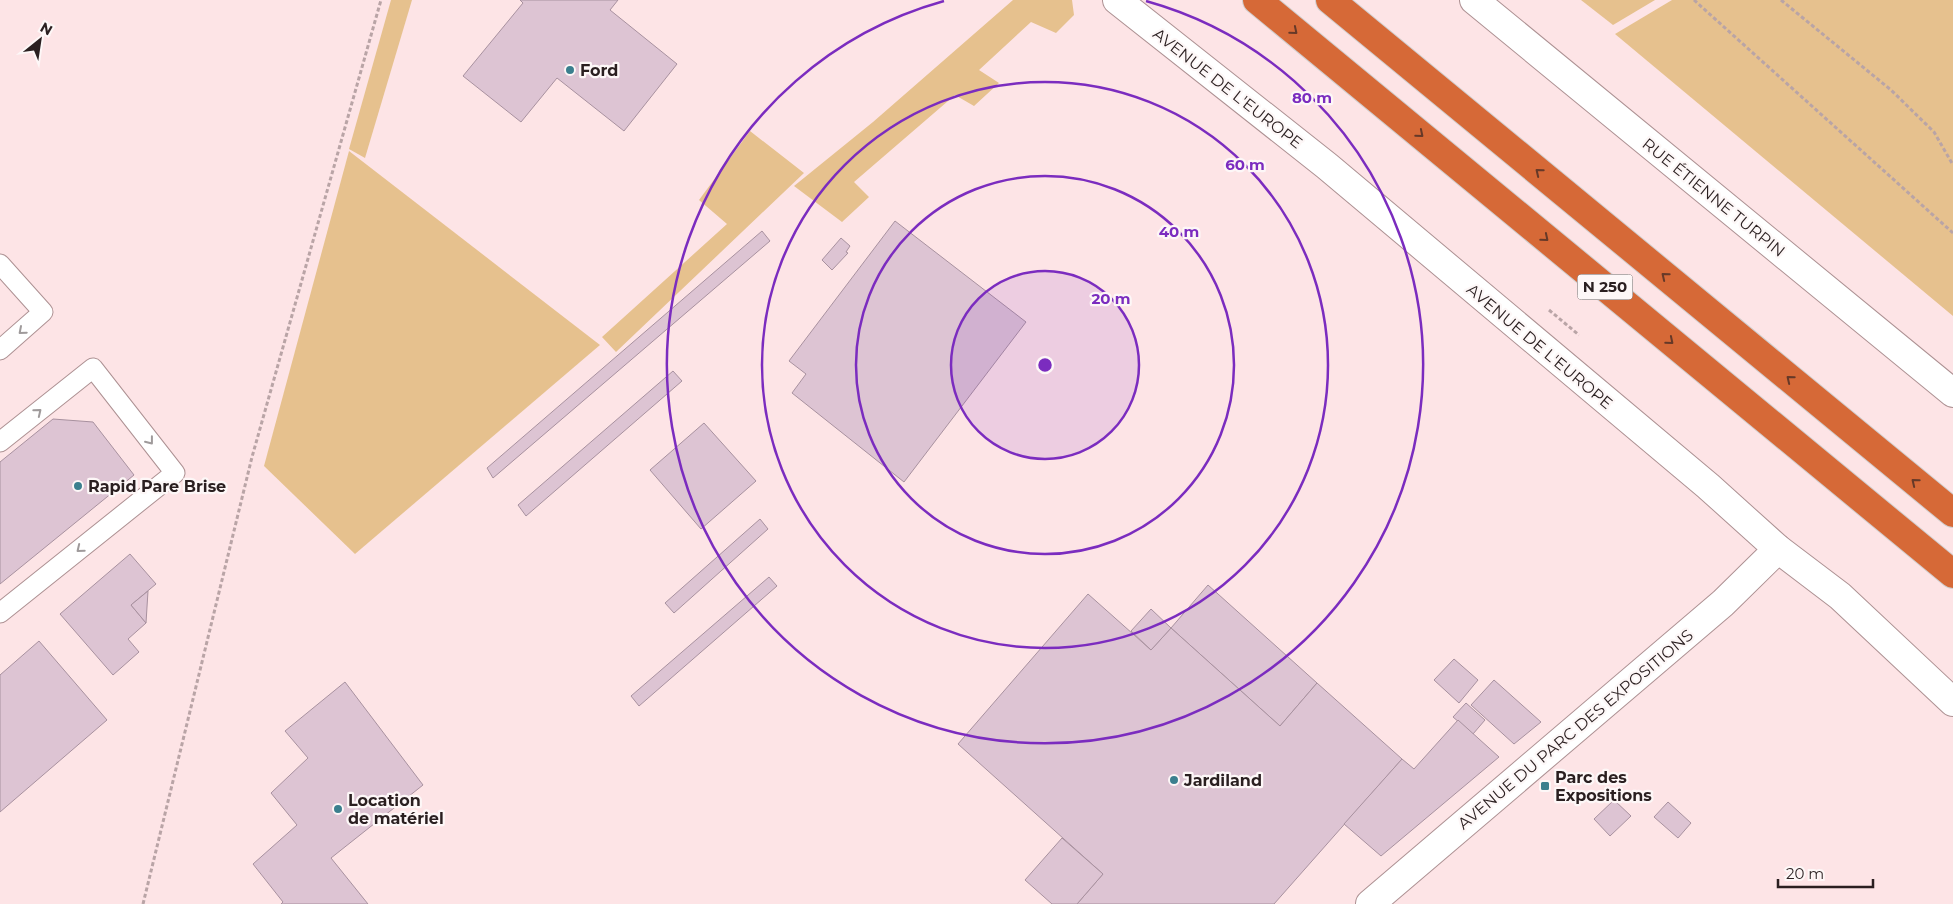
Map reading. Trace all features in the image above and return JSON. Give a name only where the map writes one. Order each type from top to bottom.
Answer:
[{"type":"highway","name":"N 250","points":[[1257,0],[1953,574]]},
{"type":"highway","name":"N 250","points":[[1330,0],[1953,513]]},
{"type":"street","name":"AVENUE DE L'EUROPE","points":[[1117,0],[1327,166],[1708,486],[1778,550],[1840,596],[1953,702]]},
{"type":"street","name":"RUE ÉTIENNE TURPIN","points":[[1474,0],[1953,394]]},
{"type":"street","name":"AVENUE DU PARC DES EXPOSITIONS","points":[[1370,904],[1723,603],[1778,550]]},
{"type":"lane","points":[[0,264],[43,312],[0,350]]},
{"type":"lane","points":[[0,442],[93,368],[175,473],[0,614]]},
{"type":"path","points":[[143,904],[252,457],[381,0]]},
{"type":"path","points":[[1694,0],[1953,233]]},
{"type":"path","points":[[1781,0],[1891,90],[1934,132],[1953,165]]},
{"type":"shaded area","points":[[391,0],[412,0],[365,158],[349,149]]},
{"type":"shaded area","points":[[1013,0],[1072,0],[1074,15],[1056,33],[1031,22],[979,70],[999,83],[974,106],[955,95],[854,182],[869,197],[842,222],[794,186],[873,122]]},
{"type":"shaded area","points":[[1581,0],[1655,0],[1613,25]]},
{"type":"shaded area","points":[[1672,0],[1953,0],[1953,316],[1615,34]]},
{"type":"shaded area","points":[[750,131],[804,173],[616,352],[602,337],[727,224],[699,200]]},
{"type":"shaded area","points":[[349,151],[600,345],[355,554],[264,466]]},
{"type":"building","name":"Ford","points":[[520,0],[618,0],[610,10],[677,64],[624,131],[557,78],[521,122],[463,76],[523,3]]},
{"type":"building","points":[[895,221],[1026,322],[904,482],[792,393],[806,374],[789,361]]},
{"type":"building","points":[[762,231],[770,241],[493,478],[487,468]]},
{"type":"building","points":[[841,238],[850,246],[846,252],[848,253],[832,270],[822,260]]},
{"type":"building","points":[[673,371],[682,381],[526,516],[518,505]]},
{"type":"building","points":[[53,419],[93,422],[134,475],[0,584],[0,462]]},
{"type":"building","points":[[704,423],[756,481],[701,529],[650,470]]},
{"type":"building","points":[[760,519],[768,529],[674,613],[665,603]]},
{"type":"building","points":[[130,554],[156,584],[131,605],[146,623],[128,639],[139,652],[113,675],[60,614]]},
{"type":"building","points":[[769,577],[777,586],[639,706],[631,696]]},
{"type":"building","points":[[1208,585],[1317,683],[1280,726],[1171,628]]},
{"type":"building","points":[[148,591],[146,623],[131,605]]},
{"type":"building","points":[[1088,594],[1151,650],[1171,628],[1280,726],[1317,683],[1402,759],[1274,904],[1077,904],[1103,874],[958,744]]},
{"type":"building","points":[[1151,609],[1171,628],[1151,650],[1131,631]]},
{"type":"building","points":[[39,641],[107,720],[0,812],[0,675]]},
{"type":"building","points":[[1454,659],[1478,680],[1459,703],[1434,680]]},
{"type":"building","points":[[1494,680],[1541,722],[1514,744],[1471,705]]},
{"type":"building","name":"Location de matériel","points":[[345,682],[423,785],[331,858],[368,904],[281,904],[283,902],[253,864],[297,825],[271,793],[308,758],[285,731]]},
{"type":"building","points":[[1466,703],[1485,720],[1473,734],[1453,717]]},
{"type":"building","points":[[1458,720],[1499,757],[1381,856],[1344,824],[1402,759],[1414,769]]},
{"type":"building","points":[[1614,800],[1631,816],[1610,836],[1594,819]]},
{"type":"building","points":[[1668,802],[1691,823],[1678,838],[1654,817]]},
{"type":"building","points":[[1062,838],[1103,874],[1077,904],[1052,904],[1025,880]]},
{"type":"place","name":"Ford","points":[[570,70]]},
{"type":"place","name":"Rapid Pare Brise","points":[[78,486]]},
{"type":"place","name":"Jardiland","points":[[1174,780]]},
{"type":"place","name":"Parc des Expositions","points":[[1545,786]]},
{"type":"place","name":"Location de matériel","points":[[338,809]]}]
